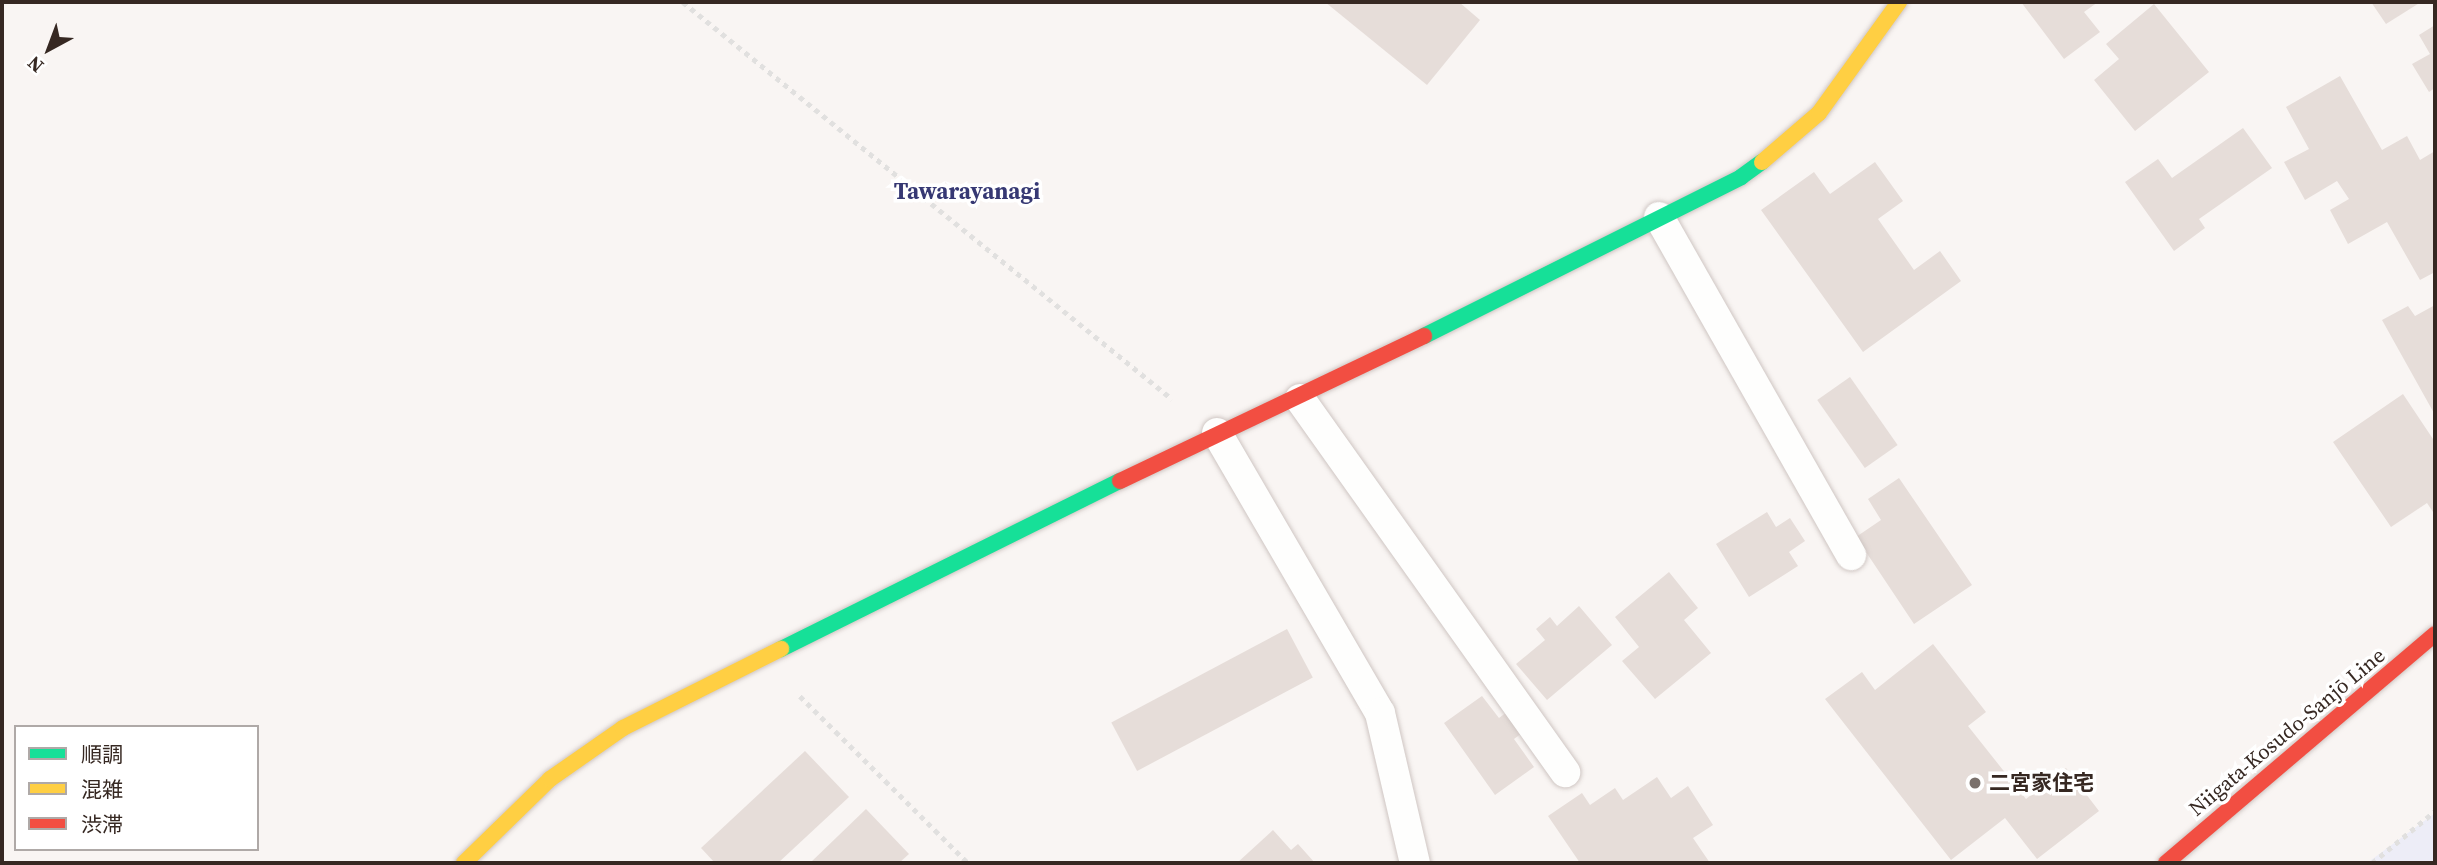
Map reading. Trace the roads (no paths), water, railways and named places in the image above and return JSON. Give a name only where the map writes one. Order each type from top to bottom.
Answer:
[{"type":"street","points":[[464,863],[550,779],[623,729],[1217,433],[1300,399],[1741,177],[1780,149],[1853,72],[1899,2]]},
{"type":"street","name":"Niigata-Kosudo-Sanjō Line","points":[[2166,863],[2435,634]]},
{"type":"lane","points":[[1659,217],[1851,555]]},
{"type":"lane","points":[[1300,399],[1565,772]]},
{"type":"lane","points":[[1217,433],[1380,713],[1415,863]]},
{"type":"place","name":"二宮家住宅","points":[[1975,783]]},
{"type":"district","name":"Tawarayanagi","points":[[967,191]]}]
